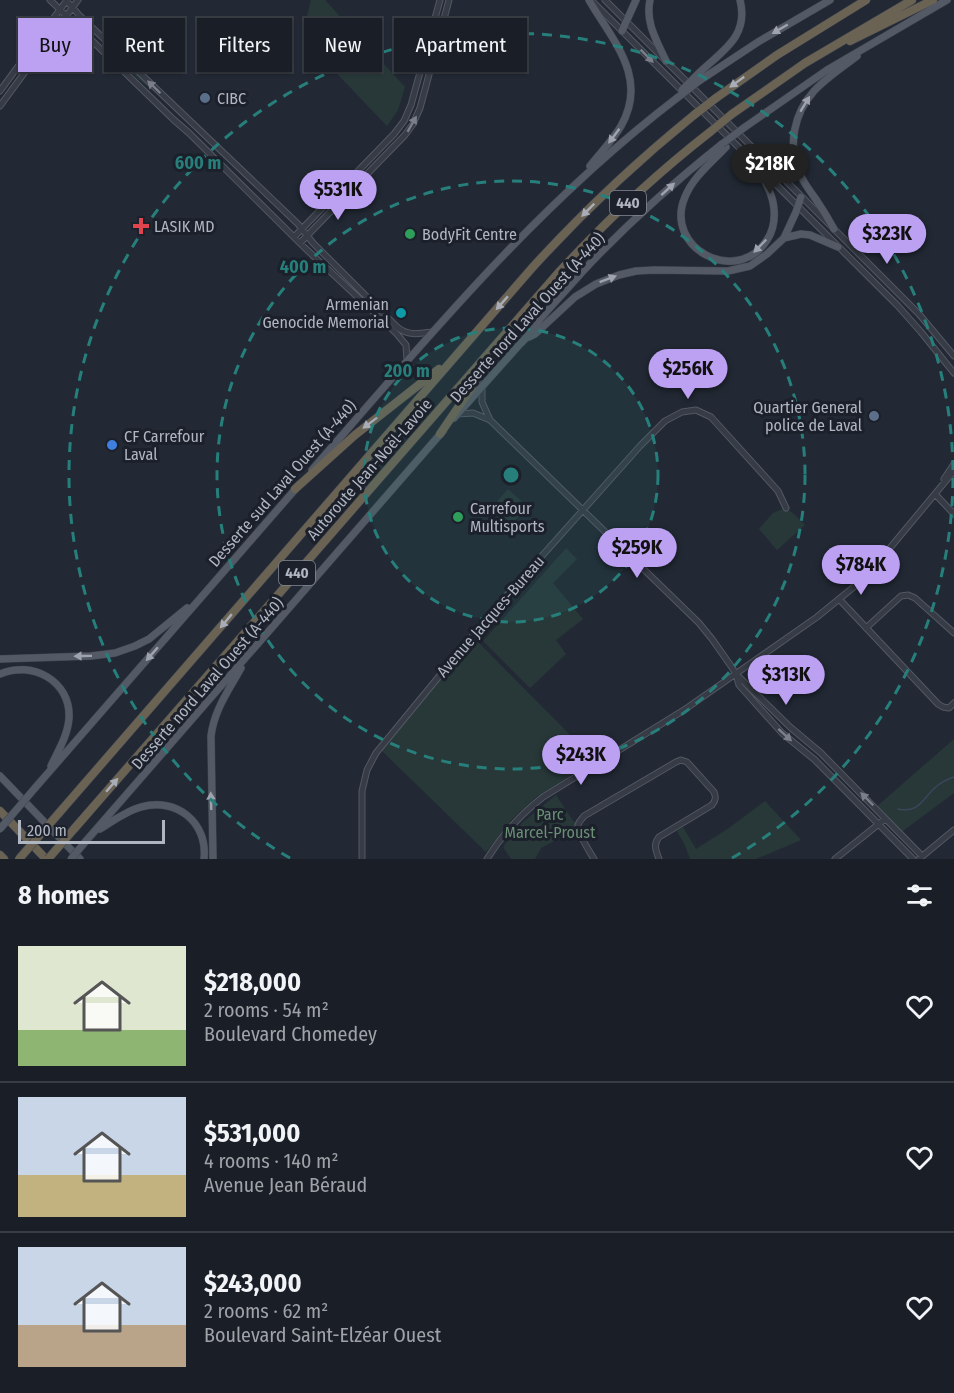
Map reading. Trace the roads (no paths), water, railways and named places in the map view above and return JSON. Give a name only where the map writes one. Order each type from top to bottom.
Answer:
[{"type":"highway","name":"Autoroute Jean-Noël-Lavoie","points":[[19,859],[455,356],[582,215],[634,166],[716,98],[777,55],[866,0]]},
{"type":"highway","name":"Autoroute Jean-Noël-Lavoie","points":[[47,859],[520,317],[612,217],[667,167],[732,114],[805,63],[912,0]]},
{"type":"highway","points":[[805,63],[933,0]]},
{"type":"highway","points":[[440,434],[520,317]]},
{"type":"highway","points":[[295,489],[355,435],[455,356]]},
{"type":"highway","points":[[0,811],[47,859]]},
{"type":"main road","points":[[581,178],[622,125],[628,111],[631,94],[630,76],[625,58],[590,0]]},
{"type":"main road","points":[[622,31],[636,0]]},
{"type":"main road","points":[[650,0],[651,28],[666,61]]},
{"type":"main road","points":[[697,79],[726,50],[735,37],[742,17],[740,0]]},
{"type":"main road","points":[[697,79],[830,0]]},
{"type":"main road","name":"Desserte nord Laval Ouest (A-440)","points":[[71,859],[553,305],[616,238],[674,184],[745,127],[810,81],[947,0]]},
{"type":"main road","points":[[834,229],[798,171],[794,151],[796,124],[800,111],[812,93],[876,40]]},
{"type":"main road","name":"Desserte sud Laval Ouest (A-440)","points":[[0,829],[407,360],[497,260],[581,178],[697,79]]},
{"type":"main road","points":[[724,146],[688,189],[682,205],[681,222],[685,234],[705,255],[722,261],[741,260],[756,252],[768,239],[773,224],[774,210],[770,193],[758,166]]},
{"type":"main road","points":[[526,338],[535,334],[575,297],[608,279],[647,270],[714,272],[750,266],[784,238],[801,196]]},
{"type":"main road","points":[[784,238],[801,234],[810,235],[838,247]]},
{"type":"main road","points":[[0,659],[96,656],[122,651],[157,633],[204,594]]},
{"type":"main road","points":[[213,859],[210,755],[212,729],[219,706],[250,653]]},
{"type":"main road","points":[[0,674],[19,669],[40,672],[56,683],[65,696],[69,713],[67,729],[46,776]]},
{"type":"main road","points":[[0,776],[80,859]]},
{"type":"main road","points":[[95,831],[139,807],[154,804],[168,806],[186,814],[196,824],[204,841],[204,859]]},
{"type":"street","points":[[50,0],[401,338],[406,347],[407,360]]},
{"type":"street","points":[[0,91],[66,0],[302,229],[397,327],[412,334],[432,332]]},
{"type":"street","points":[[0,106],[78,0]]},
{"type":"street","points":[[294,237],[404,121],[413,98],[440,0]]},
{"type":"street","points":[[300,243],[398,143],[413,124],[423,98],[449,0]]},
{"type":"street","points":[[590,0],[908,317],[954,373]]},
{"type":"street","points":[[605,0],[919,314],[954,356]]},
{"type":"street","points":[[482,386],[482,402],[490,420]]},
{"type":"street","name":"Avenue Jacques-Bureau","points":[[362,859],[362,790],[367,770],[376,753],[492,612],[665,421],[682,412],[696,410],[711,417],[778,491],[786,508]]},
{"type":"street","points":[[458,414],[473,413],[490,420],[699,623],[736,674],[790,727],[821,753],[921,857],[954,830]]},
{"type":"street","points":[[935,494],[954,464]]},
{"type":"street","points":[[488,859],[511,826],[543,797],[679,713],[839,599],[870,572],[954,471]]},
{"type":"street","points":[[935,494],[954,514]]},
{"type":"street","points":[[866,628],[901,596],[908,595],[915,598],[954,633]]},
{"type":"street","points":[[839,599],[938,704],[949,708],[954,703]]},
{"type":"street","points":[[736,674],[739,685],[782,733],[815,760],[913,859]]},
{"type":"street","points":[[594,859],[579,829],[579,821],[681,760],[687,762],[714,792],[715,801],[659,837],[655,845],[659,859]]},
{"type":"street","points":[[835,859],[885,819]]},
{"type":"waterway","points":[[898,809],[916,807],[937,786],[954,777]]},
{"type":"place","name":"CIBC","points":[[205,98]]},
{"type":"place","name":"LASIK MD","points":[[141,226]]},
{"type":"place","name":"BodyFit Centre","points":[[410,234]]},
{"type":"place","name":"Armenian Genocide Memorial","points":[[401,313]]},
{"type":"place","name":"Quartier General police de Laval","points":[[874,416]]},
{"type":"place","name":"CF Carrefour Laval","points":[[112,445]]},
{"type":"place","name":"Carrefour Multisports","points":[[458,517]]},
{"type":"park label","name":"Parc Marcel-Proust","points":[[550,823]]}]
